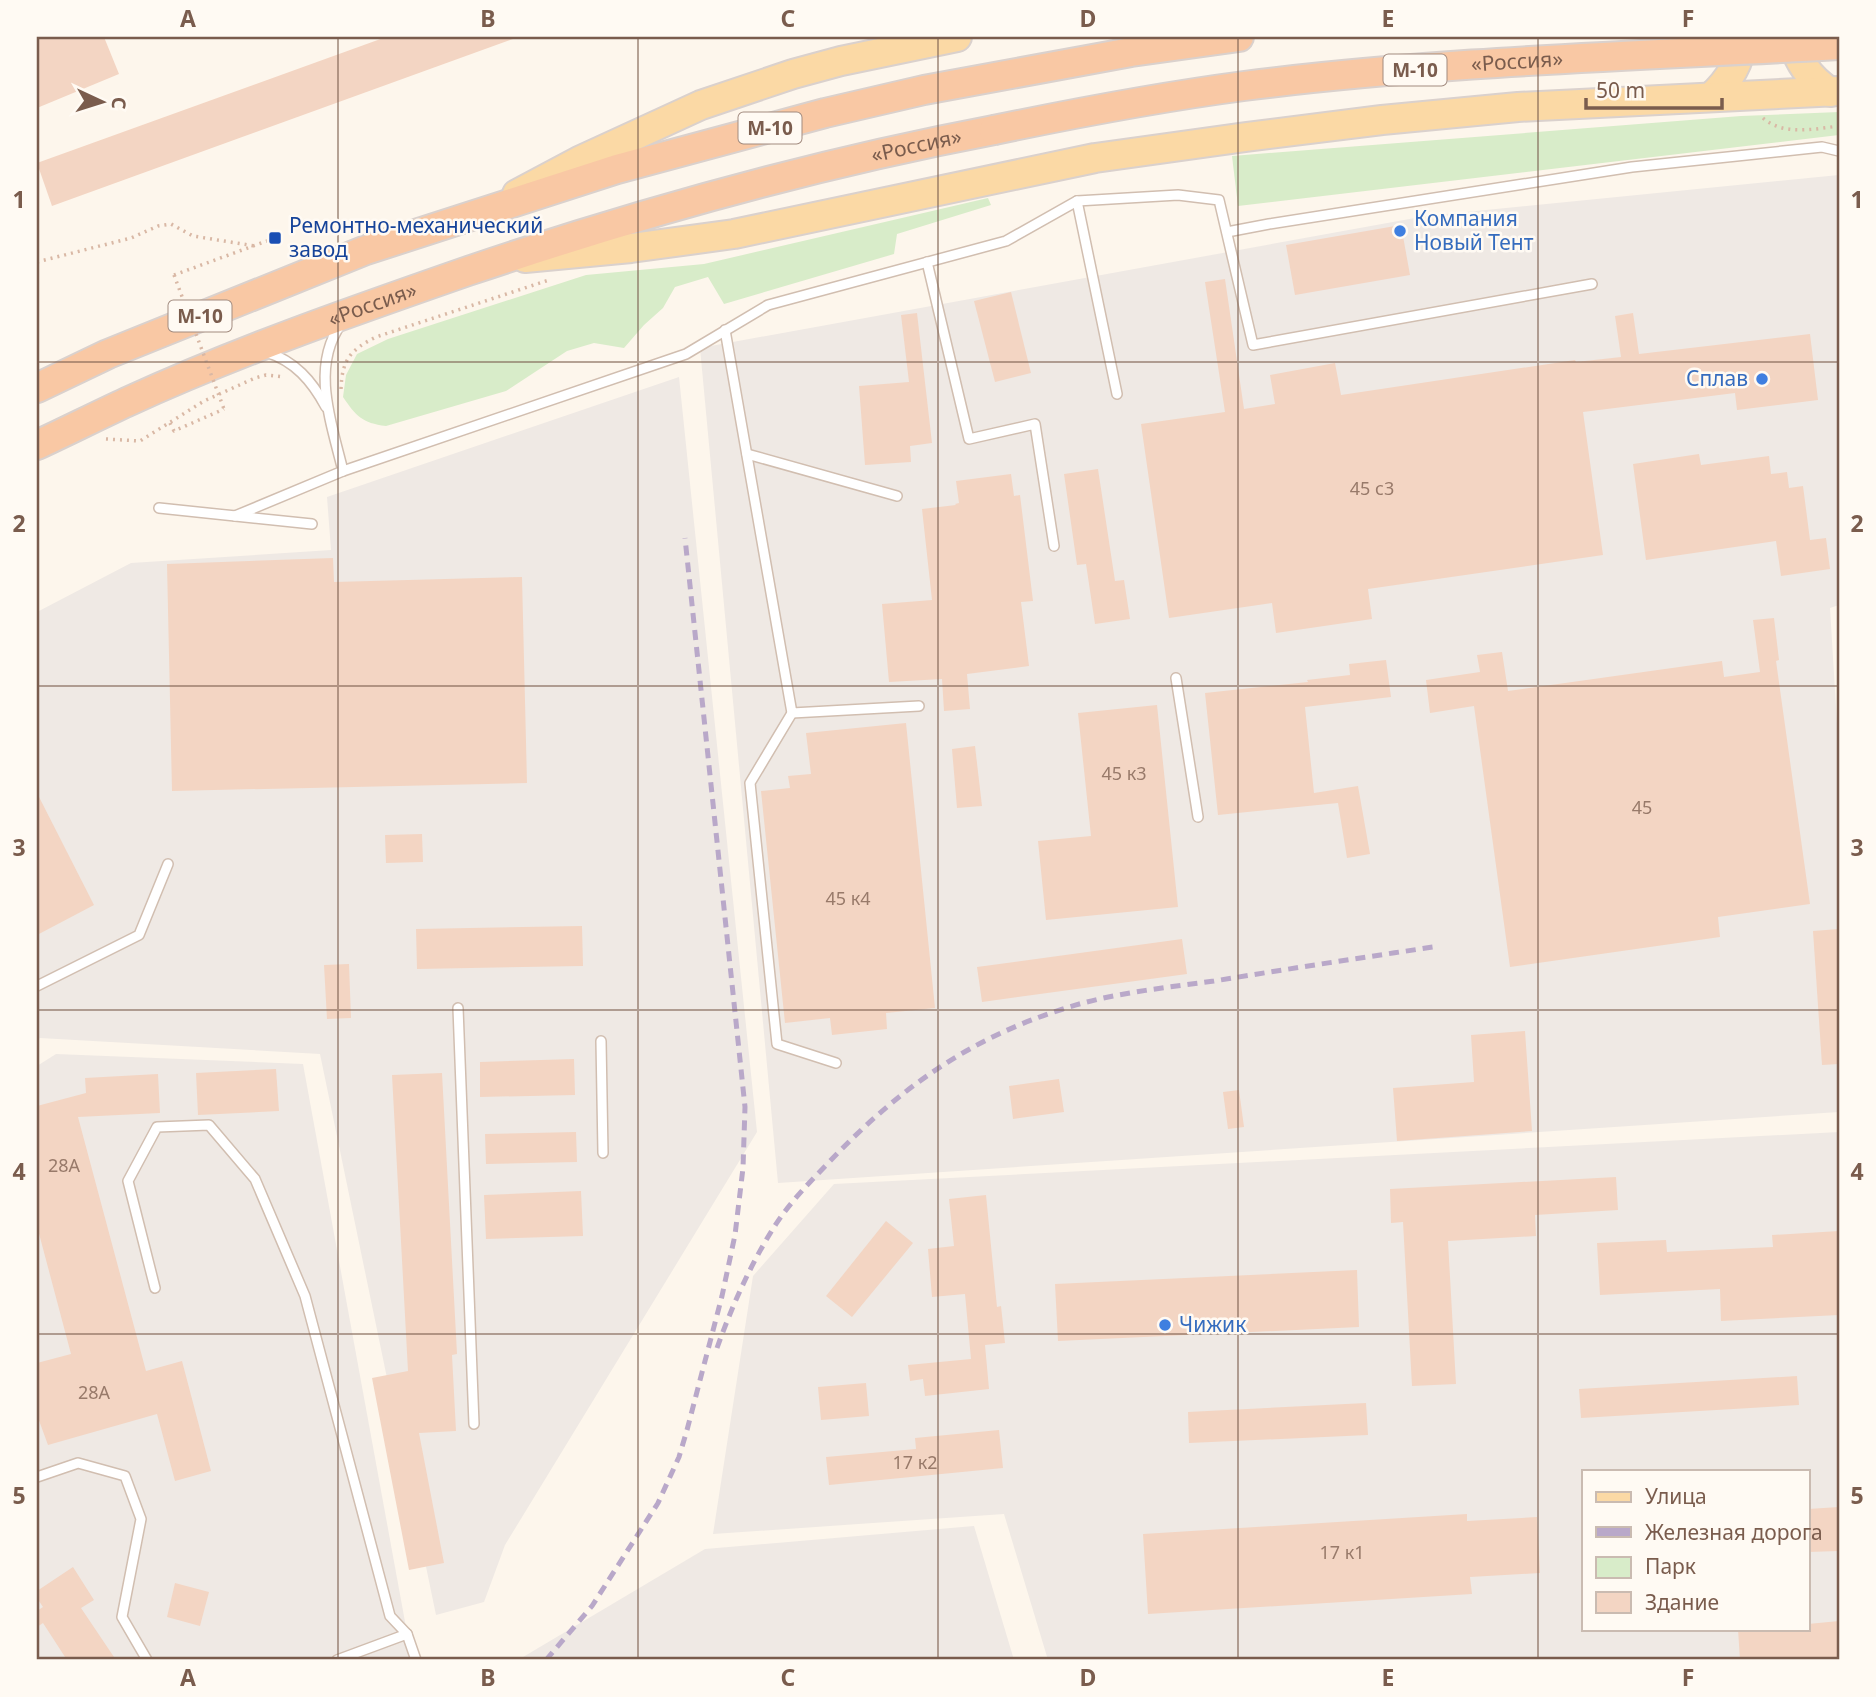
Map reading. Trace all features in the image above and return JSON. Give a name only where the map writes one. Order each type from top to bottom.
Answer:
[{"type":"highway","name":"М-10","points":[[37,388],[108,354],[366,250],[617,169],[924,90],[1130,52],[1239,37]]},
{"type":"highway","name":"«Россия»","points":[[37,445],[129,401],[255,349],[350,312],[500,260],[568,237],[740,188],[935,141],[1243,86],[1521,62],[1839,46]]},
{"type":"main road","points":[[485,211],[579,161],[701,105],[841,61],[957,37]]},
{"type":"main road","points":[[1711,97],[1734,71],[1743,37]]},
{"type":"main road","points":[[1792,37],[1804,68],[1821,85],[1835,92]]},
{"type":"main road","points":[[500,260],[631,248],[734,234],[1095,158],[1382,120],[1518,107],[1835,92]]},
{"type":"lane","points":[[1227,232],[1632,167],[1822,146],[1839,151]]},
{"type":"lane","points":[[235,516],[343,471],[686,354],[768,305],[1006,241],[1077,201],[1178,195],[1219,201],[1253,345],[1591,284]]},
{"type":"lane","points":[[1077,201],[1117,394]]},
{"type":"lane","points":[[928,262],[969,439],[1035,425],[1054,546]]},
{"type":"lane","points":[[343,471],[328,411],[324,377],[334,334],[350,312]]},
{"type":"lane","points":[[726,330],[792,713],[750,783],[777,1044],[836,1063]]},
{"type":"lane","points":[[255,349],[280,356],[297,367],[310,380],[328,411]]},
{"type":"lane","points":[[747,454],[897,496]]},
{"type":"lane","points":[[159,508],[312,524]]},
{"type":"lane","points":[[1176,678],[1198,817]]},
{"type":"lane","points":[[792,713],[919,706]]},
{"type":"lane","points":[[37,986],[139,935],[168,864]]},
{"type":"lane","points":[[458,1008],[474,1424]]},
{"type":"lane","points":[[601,1041],[603,1153]]},
{"type":"lane","points":[[155,1288],[128,1181],[157,1127],[209,1125],[255,1179],[305,1296],[390,1616],[407,1634],[416,1660]]},
{"type":"lane","points":[[37,1477],[78,1463],[125,1476],[141,1519],[122,1617],[147,1660]]},
{"type":"lane","points":[[337,1660],[407,1634]]},
{"type":"path","points":[[1758,111],[1764,121],[1779,128],[1798,130],[1839,126]]},
{"type":"path","points":[[37,262],[131,238],[158,226],[171,224],[193,236],[255,246]]},
{"type":"path","points":[[170,424],[174,431],[224,410],[174,275],[275,238]]},
{"type":"path","points":[[102,439],[140,441],[204,401],[255,378],[275,375],[285,377]]},
{"type":"shaded area","points":[[1839,175],[1839,605],[1830,608],[1839,757],[1839,1112],[778,1183],[700,348],[1426,216]]},
{"type":"shaded area","points":[[679,377],[757,1132],[505,1545],[484,1602],[436,1615],[320,1054],[40,1038],[37,1040],[37,612],[131,563],[331,550],[327,497]]},
{"type":"shaded area","points":[[56,1054],[303,1064],[412,1660],[37,1660],[37,1066]]},
{"type":"shaded area","points":[[1839,1132],[1839,1660],[1048,1660],[1004,1514],[713,1534],[753,1276],[834,1184]]},
{"type":"shaded area","points":[[974,1526],[1014,1660],[518,1660],[705,1549]]},
{"type":"green space","points":[[1839,112],[1839,135],[1238,206],[1232,156],[1741,116]]},
{"type":"green space","points":[[988,198],[991,205],[897,234],[894,254],[724,304],[708,277],[675,287],[663,308],[624,348],[594,343],[567,351],[506,391],[386,426],[360,418],[343,397],[346,375],[357,354],[388,339],[586,275],[704,264]]},
{"type":"building","points":[[37,37],[104,37],[119,74],[37,108]]},
{"type":"building","points":[[386,37],[513,39],[52,206],[37,163]]},
{"type":"building","points":[[1401,225],[1410,275],[1295,295],[1286,245]]},
{"type":"building","points":[[1225,279],[1244,409],[1275,404],[1270,375],[1335,363],[1341,395],[1575,360],[1621,357],[1615,316],[1633,313],[1639,354],[1810,334],[1818,400],[1737,410],[1735,393],[1583,412],[1603,555],[1368,589],[1372,619],[1276,633],[1272,603],[1169,618],[1141,424],[1225,412],[1205,282]]},
{"type":"building","points":[[1011,292],[1031,373],[995,382],[974,301]]},
{"type":"building","points":[[917,313],[932,443],[910,446],[911,462],[865,465],[859,386],[909,382],[901,315]]},
{"type":"building","points":[[1699,454],[1701,465],[1769,456],[1771,474],[1787,472],[1789,488],[1803,486],[1810,540],[1826,538],[1830,569],[1781,576],[1776,541],[1646,560],[1633,464]]},
{"type":"building","points":[[1098,469],[1115,581],[1124,580],[1130,619],[1095,624],[1086,564],[1077,565],[1064,474]]},
{"type":"building","points":[[1011,474],[1014,496],[1020,495],[1033,601],[1021,602],[1029,666],[967,674],[970,709],[944,711],[942,679],[889,682],[882,604],[932,600],[922,509],[959,503],[956,481]]},
{"type":"building","points":[[333,558],[334,582],[522,577],[527,783],[172,791],[167,564]]},
{"type":"building","points":[[1774,618],[1779,660],[1776,661],[1810,904],[1718,917],[1720,937],[1510,967],[1474,706],[1430,713],[1426,680],[1480,672],[1477,655],[1502,652],[1508,691],[1722,661],[1724,677],[1760,672],[1753,620]]},
{"type":"building","points":[[1386,660],[1391,697],[1305,707],[1314,793],[1358,786],[1370,854],[1347,858],[1338,803],[1218,815],[1205,693],[1350,675],[1349,664]]},
{"type":"building","points":[[1157,705],[1178,907],[1046,920],[1038,841],[1091,836],[1078,713]]},
{"type":"building","points":[[906,723],[935,1008],[886,1013],[887,1029],[832,1035],[830,1018],[785,1023],[761,791],[790,788],[788,776],[811,774],[806,733]]},
{"type":"building","points":[[975,746],[982,806],[957,808],[952,749]]},
{"type":"building","points":[[37,793],[94,905],[37,935]]},
{"type":"building","points":[[422,834],[423,862],[386,863],[385,835]]},
{"type":"building","points":[[582,926],[583,966],[417,969],[416,929]]},
{"type":"building","points":[[1839,929],[1839,1064],[1822,1065],[1813,931]]},
{"type":"building","points":[[1182,939],[1187,974],[982,1002],[977,967]]},
{"type":"building","points":[[349,964],[351,1018],[327,1019],[324,965]]},
{"type":"building","points":[[1525,1031],[1532,1131],[1397,1141],[1393,1088],[1474,1082],[1471,1035]]},
{"type":"building","points":[[574,1059],[575,1095],[480,1097],[480,1062]]},
{"type":"building","points":[[276,1069],[279,1111],[198,1115],[196,1073]]},
{"type":"building","points":[[442,1073],[457,1354],[452,1355],[456,1431],[419,1433],[444,1563],[409,1570],[372,1378],[408,1371],[392,1075]]},
{"type":"building","points":[[158,1074],[160,1113],[78,1117],[146,1371],[182,1361],[211,1471],[175,1481],[157,1414],[48,1445],[37,1415],[37,1363],[71,1354],[37,1226],[37,1106],[86,1093],[85,1078]]},
{"type":"building","points":[[1059,1079],[1064,1112],[1013,1119],[1009,1086]]},
{"type":"building","points":[[1239,1090],[1244,1127],[1228,1129],[1223,1092]]},
{"type":"building","points":[[576,1132],[577,1162],[486,1164],[485,1134]]},
{"type":"building","points":[[1616,1177],[1618,1210],[1535,1215],[1536,1236],[1448,1241],[1456,1384],[1412,1386],[1403,1222],[1391,1223],[1390,1189]]},
{"type":"building","points":[[581,1191],[583,1236],[486,1239],[484,1195]]},
{"type":"building","points":[[986,1195],[997,1307],[1001,1306],[1005,1343],[985,1345],[989,1389],[925,1396],[923,1379],[910,1381],[908,1365],[971,1359],[965,1294],[932,1297],[928,1249],[954,1246],[949,1199]]},
{"type":"building","points":[[886,1221],[913,1243],[852,1317],[826,1296]]},
{"type":"building","points":[[1839,1231],[1839,1315],[1721,1321],[1720,1289],[1600,1295],[1597,1243],[1666,1240],[1667,1252],[1773,1247],[1772,1235]]},
{"type":"building","points":[[1357,1270],[1359,1327],[1058,1341],[1055,1284]]},
{"type":"building","points":[[1797,1376],[1799,1405],[1581,1418],[1579,1389]]},
{"type":"building","points":[[866,1383],[869,1416],[821,1420],[818,1387]]},
{"type":"building","points":[[1366,1403],[1368,1435],[1189,1443],[1188,1412]]},
{"type":"building","points":[[999,1430],[1003,1468],[829,1485],[826,1457],[916,1449],[915,1438]]},
{"type":"building","points":[[1839,1507],[1839,1551],[1810,1552],[1810,1509]]},
{"type":"building","points":[[1467,1514],[1467,1521],[1537,1517],[1540,1573],[1470,1577],[1472,1594],[1148,1614],[1143,1534]]},
{"type":"building","points":[[73,1567],[94,1600],[81,1608],[116,1660],[67,1660],[43,1623],[37,1627],[37,1611],[43,1607],[37,1598],[37,1591]]},
{"type":"building","points":[[175,1583],[209,1592],[200,1626],[167,1617]]},
{"type":"building","points":[[1839,1621],[1839,1660],[1740,1660],[1738,1630],[1810,1630],[1810,1624]]},
{"type":"railway","points":[[546,1660],[592,1606],[658,1503],[679,1457],[722,1296],[735,1235],[743,1168],[745,1107],[685,538]]},
{"type":"railway","points":[[717,1348],[750,1269],[776,1224],[795,1199],[831,1160],[883,1111],[909,1089],[966,1051],[1029,1021],[1100,999],[1433,947]]},
{"type":"place","name":"Компания Новый Тент","points":[[1400,231]]},
{"type":"place","name":"Ремонтно-механический завод","points":[[275,238]]},
{"type":"place","name":"Сплав","points":[[1762,379]]},
{"type":"place","name":"Чижик","points":[[1165,1325]]}]
